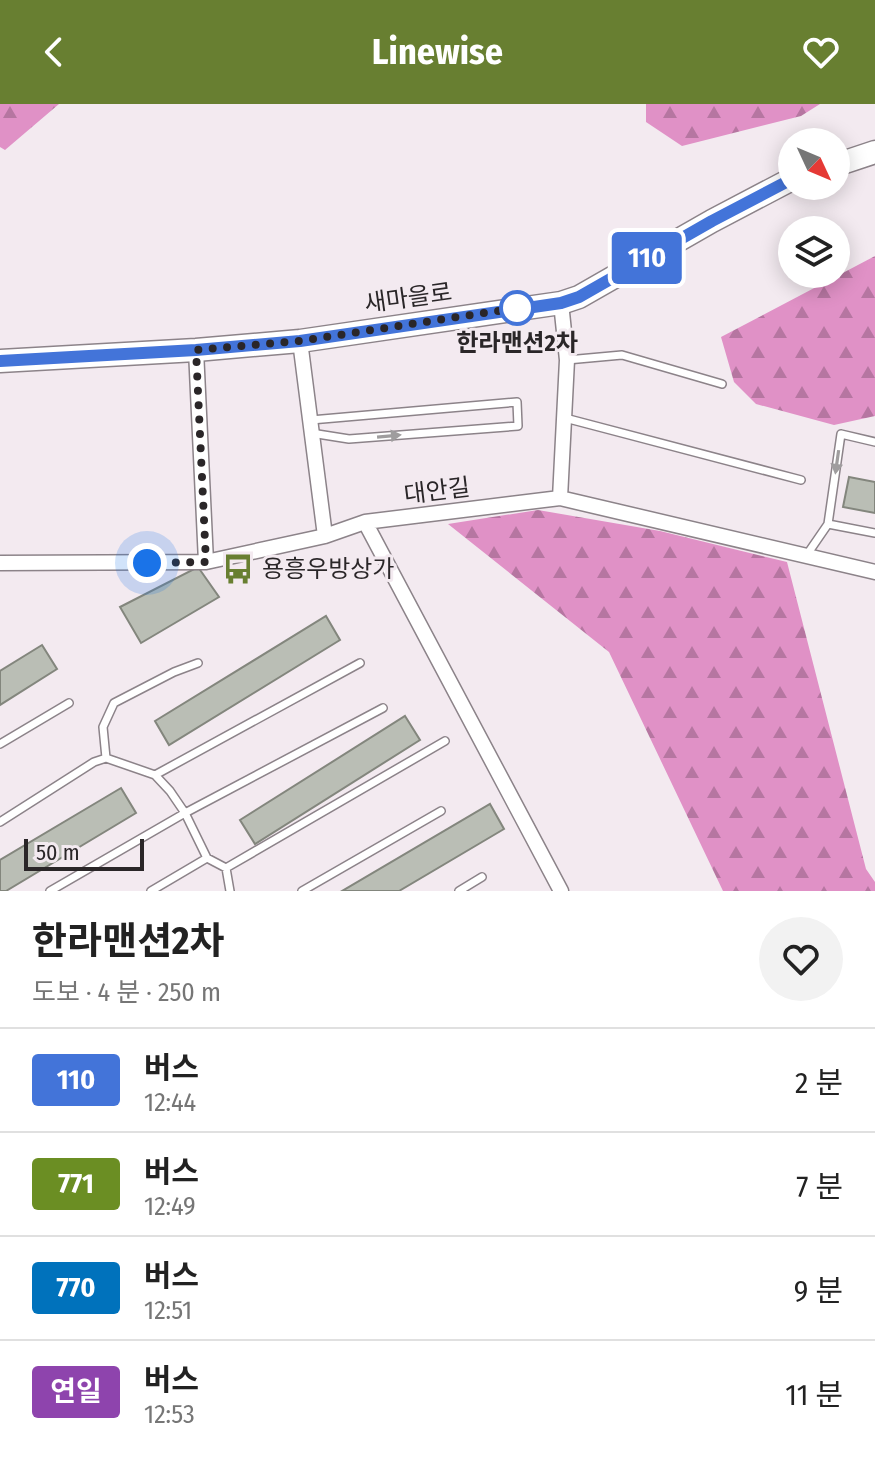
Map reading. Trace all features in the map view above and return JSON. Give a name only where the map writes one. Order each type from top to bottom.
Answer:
[{"type":"main road","points":[[850,160],[875,152]]},
{"type":"main road","name":"새마을로","points":[[0,361],[300,341],[561,303],[579,297],[778,186]]},
{"type":"street","points":[[560,498],[567,360],[561,303]]},
{"type":"street","points":[[300,341],[325,536]]},
{"type":"street","points":[[196,350],[206,562]]},
{"type":"street","name":"대안길","points":[[0,563],[206,562],[325,536],[365,522],[560,498],[875,572]]},
{"type":"street","points":[[365,522],[561,891]]},
{"type":"lane","points":[[567,360],[622,355],[722,384]]},
{"type":"lane","points":[[517,402],[518,426],[349,439],[311,427],[517,402]]},
{"type":"lane","points":[[565,418],[801,480]]},
{"type":"lane","points":[[806,556],[828,524],[841,434],[875,442]]},
{"type":"lane","points":[[828,524],[875,533]]},
{"type":"lane","points":[[106,758],[103,727],[114,703],[198,663]]},
{"type":"lane","points":[[155,775],[360,663]]},
{"type":"lane","points":[[0,744],[69,703]]},
{"type":"lane","points":[[50,891],[185,813],[383,708]]},
{"type":"lane","points":[[226,868],[445,741]]},
{"type":"lane","points":[[0,822],[94,762],[106,758],[155,775],[185,813],[207,858],[226,868]]},
{"type":"lane","points":[[302,891],[441,811]]},
{"type":"lane","points":[[151,891],[207,858]]},
{"type":"lane","points":[[226,868],[230,891]]},
{"type":"lane","points":[[459,891],[482,877]]},
{"type":"green space","points":[[0,104],[59,104],[5,150],[0,147]]},
{"type":"green space","points":[[646,104],[820,104],[801,116],[682,146],[646,122]]},
{"type":"green space","points":[[875,256],[875,416],[834,425],[756,404],[734,382],[721,337],[814,288],[850,288],[850,269]]},
{"type":"green space","points":[[538,510],[660,531],[787,562],[866,869],[875,882],[875,891],[723,891],[609,652],[448,524]]},
{"type":"building","points":[[849,477],[875,482],[875,513],[843,507]]},
{"type":"building","points":[[198,567],[219,597],[141,643],[120,607]]},
{"type":"building","points":[[326,616],[340,640],[169,745],[155,721]]},
{"type":"building","points":[[42,645],[57,669],[0,705],[0,671]]},
{"type":"building","points":[[405,716],[420,740],[255,844],[240,820]]},
{"type":"building","points":[[121,788],[136,813],[6,891],[0,891],[0,860]]},
{"type":"building","points":[[490,804],[504,829],[399,891],[342,891]]},
{"type":"bus line","name":"110","points":[[0,361],[300,341],[561,303],[579,297],[778,186]]},
{"type":"place","name":"한라맨션2차","points":[[517,308]]},
{"type":"place","name":"용흥우방상가","points":[[238,569]]},
{"type":"route","points":[[147,563],[206,562],[196,350],[300,341],[517,308]]}]
